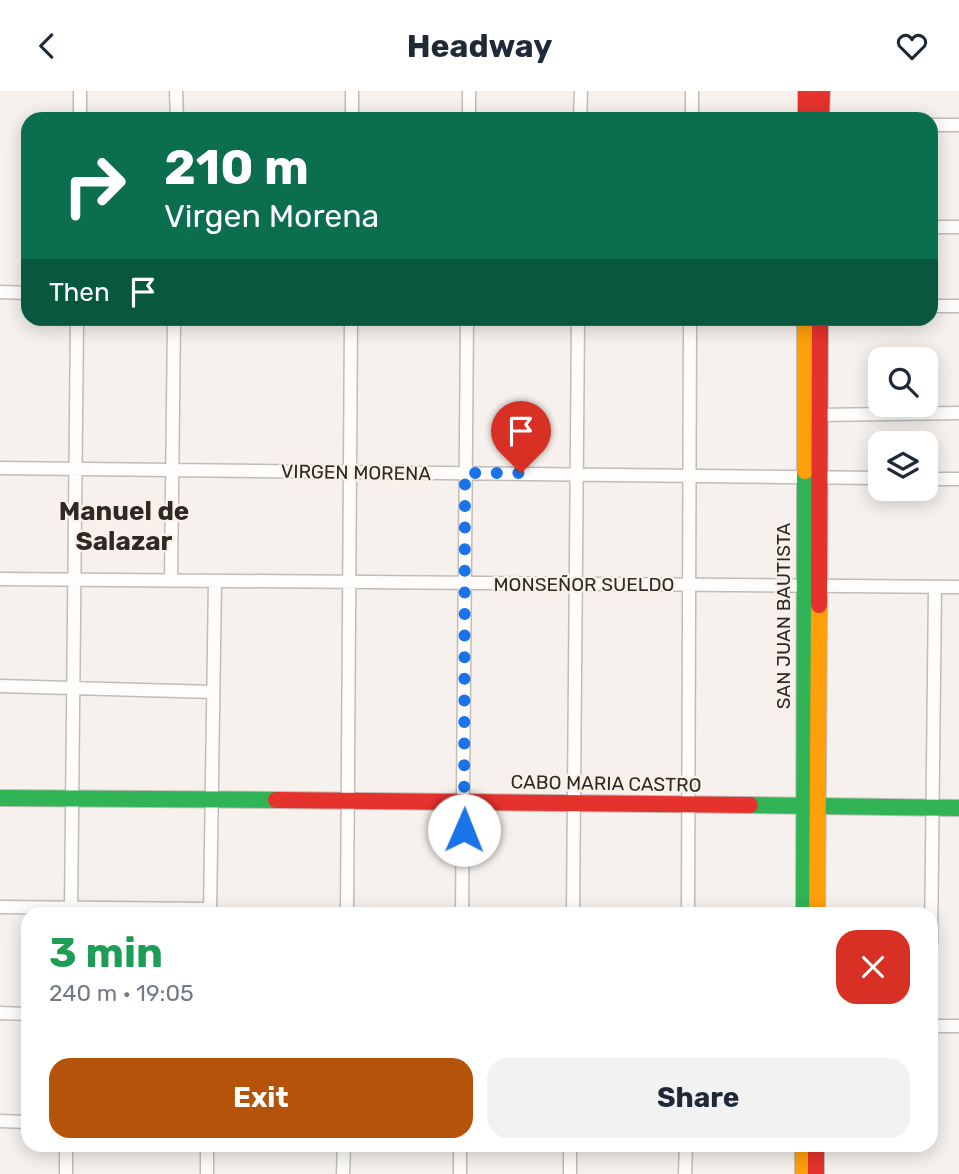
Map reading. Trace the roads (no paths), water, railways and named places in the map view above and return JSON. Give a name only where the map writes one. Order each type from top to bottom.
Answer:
[{"type":"street","points":[[79,112],[80,91]]},
{"type":"street","points":[[176,91],[177,112]]},
{"type":"street","points":[[352,91],[352,112]]},
{"type":"street","points":[[469,91],[469,112]]},
{"type":"street","points":[[580,112],[581,91]]},
{"type":"street","points":[[692,91],[692,112]]},
{"type":"street","points":[[806,91],[806,112]]},
{"type":"street","points":[[821,112],[822,91]]},
{"type":"street","points":[[938,125],[959,125]]},
{"type":"street","points":[[938,227],[959,227]]},
{"type":"street","points":[[0,292],[21,293]]},
{"type":"street","points":[[938,306],[959,306]]},
{"type":"street","points":[[71,907],[77,326]]},
{"type":"street","points":[[171,580],[174,326]]},
{"type":"street","points":[[347,907],[351,326]]},
{"type":"street","points":[[462,907],[467,326]]},
{"type":"street","points":[[573,907],[578,326]]},
{"type":"street","points":[[688,907],[690,326]]},
{"type":"street","name":"SAN JUAN BAUTISTA","points":[[805,326],[811,476],[811,806],[817,907]]},
{"type":"street","name":"SAN JUAN BAUTISTA","points":[[811,476],[820,415],[820,326]]},
{"type":"street","points":[[820,415],[959,413]]},
{"type":"street","name":"VIRGEN MORENA","points":[[0,468],[868,478]]},
{"type":"street","points":[[938,479],[959,479]]},
{"type":"street","name":"MONSEÑOR SUELDO","points":[[0,579],[959,587]]},
{"type":"street","points":[[210,907],[215,581]]},
{"type":"street","points":[[931,907],[935,587]]},
{"type":"street","points":[[0,687],[213,692]]},
{"type":"street","name":"CABO MARIA CASTRO","points":[[0,798],[959,808]]},
{"type":"street","name":"SAN JUAN BAUTISTA","points":[[804,907],[811,806]]},
{"type":"street","points":[[0,907],[21,908]]},
{"type":"street","points":[[0,1013],[21,1014]]},
{"type":"street","points":[[938,1025],[959,1026]]},
{"type":"street","points":[[0,1121],[21,1122]]},
{"type":"street","points":[[66,1152],[66,1174]]},
{"type":"street","points":[[207,1152],[207,1174]]},
{"type":"street","points":[[343,1174],[344,1152]]},
{"type":"street","points":[[460,1152],[460,1174]]},
{"type":"street","points":[[570,1152],[570,1174]]},
{"type":"street","points":[[685,1174],[686,1152]]},
{"type":"street","points":[[803,1152],[803,1174]]},
{"type":"street","points":[[816,1152],[816,1174]]},
{"type":"district","name":"Manuel de Salazar","points":[[124,526]]}]
